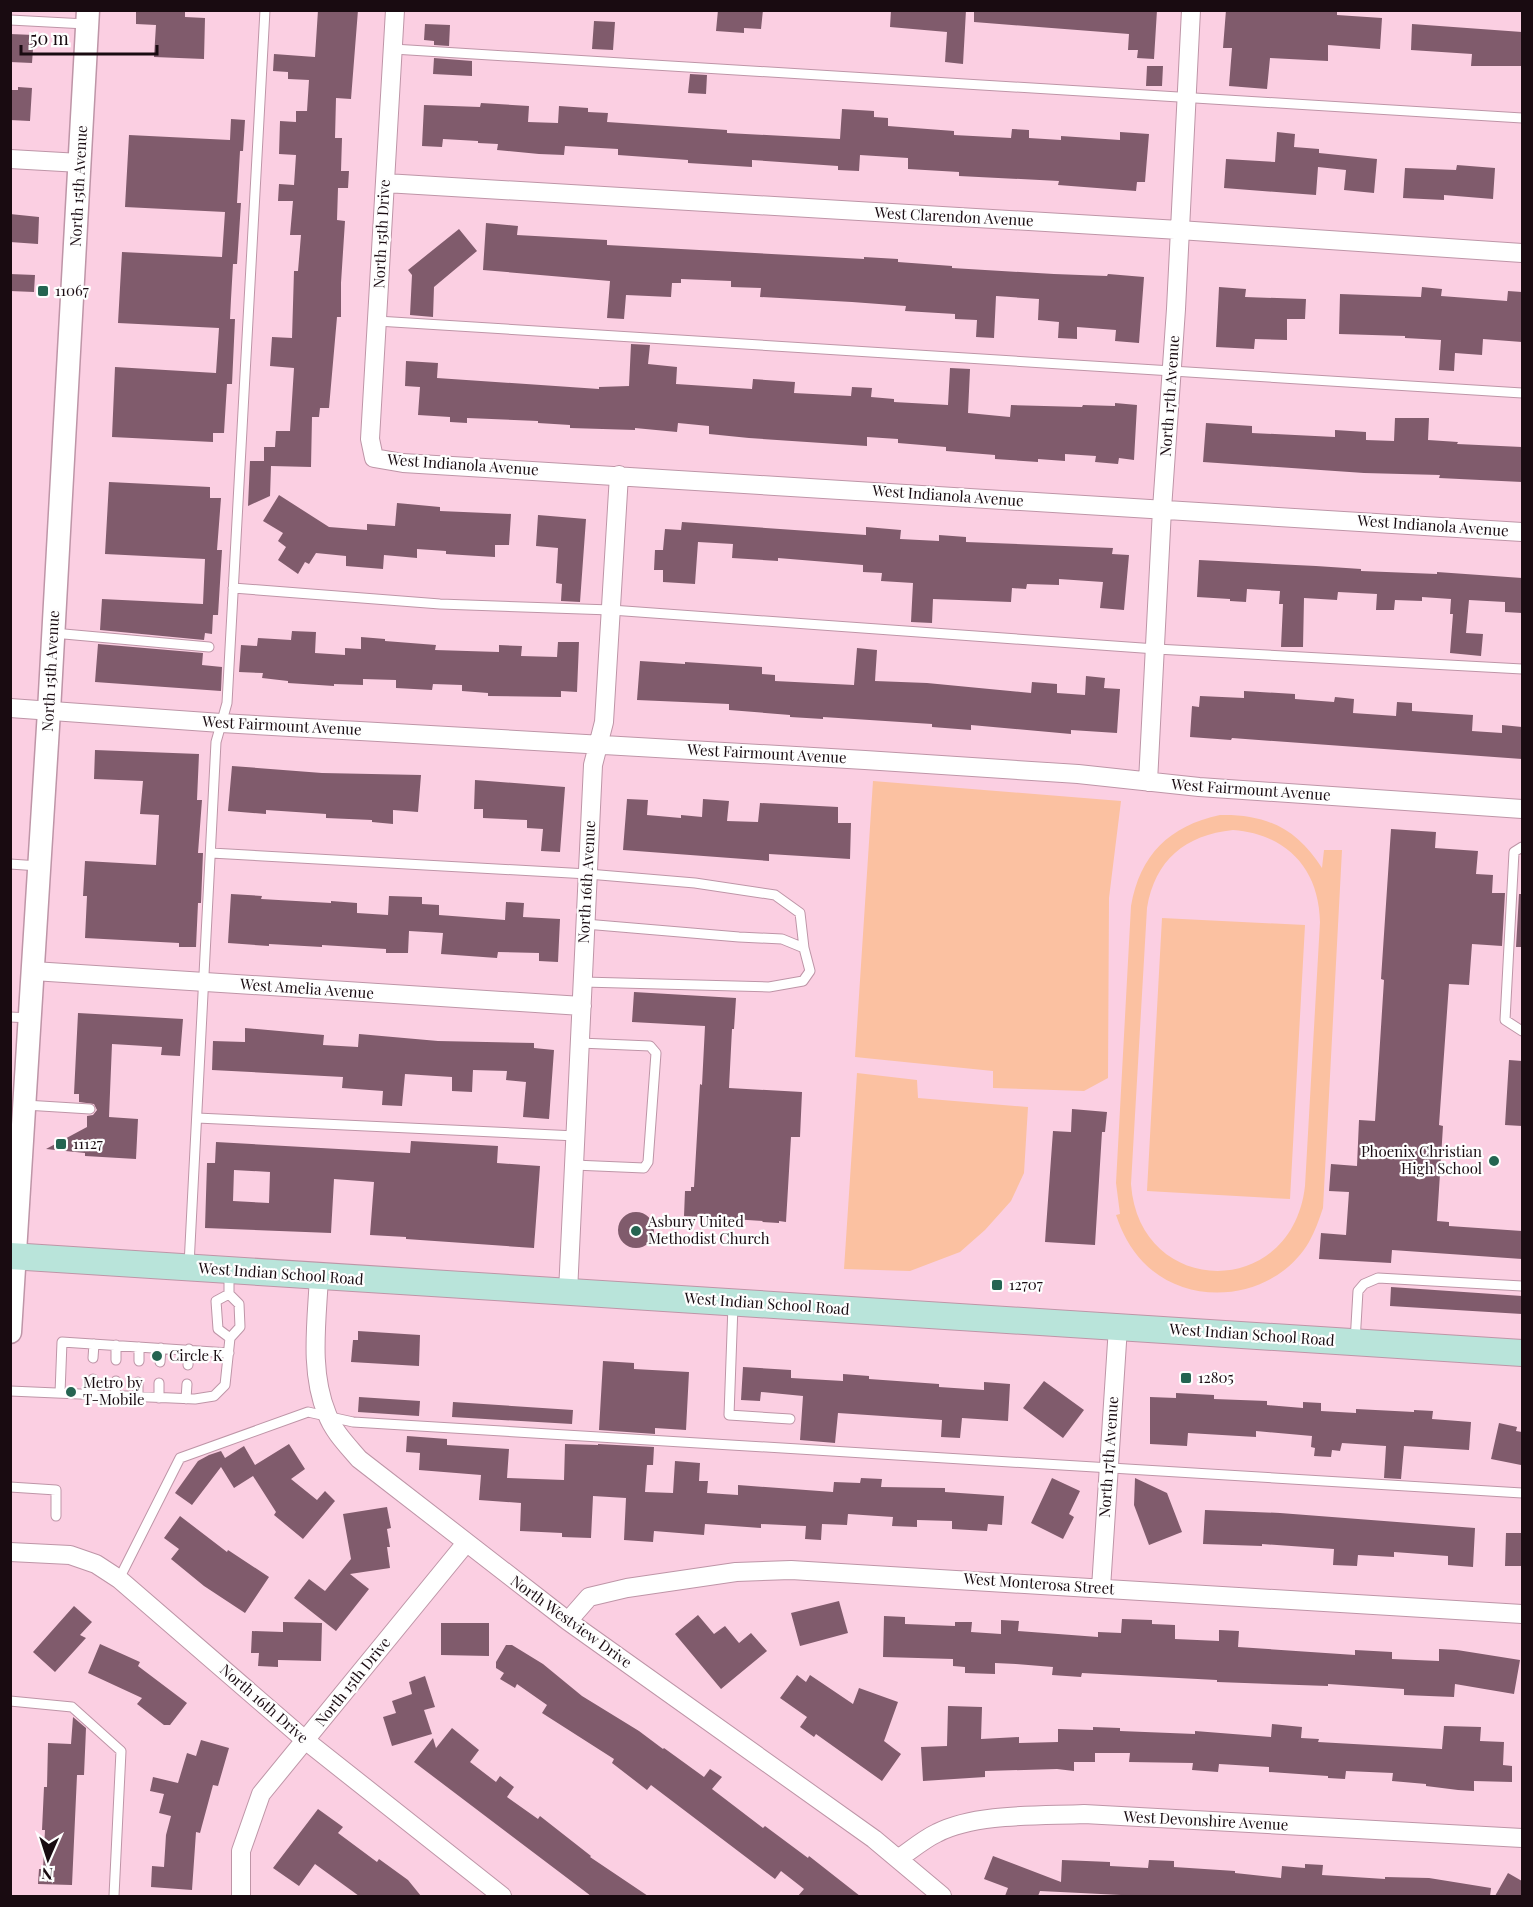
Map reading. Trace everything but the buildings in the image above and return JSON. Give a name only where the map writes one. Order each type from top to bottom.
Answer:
[{"type":"main road","name":"West Indian School Road","points":[[13,1257],[189,1268],[229,1282],[319,1276],[1522,1353]]},
{"type":"street","name":"North 15th Drive","points":[[374,458],[370,440],[395,10]]},
{"type":"street","name":"North 17th Avenue","points":[[1148,782],[1191,10]]},
{"type":"street","name":"North 15th Avenue","points":[[10,1332],[13,1257],[25,1105],[20,1018],[33,971],[88,17]]},
{"type":"street","points":[[10,159],[80,163]]},
{"type":"street","name":"West Clarendon Avenue","points":[[385,183],[1179,230],[1522,253]]},
{"type":"street","name":"West Indianola Avenue","points":[[374,458],[403,463],[1522,532]]},
{"type":"street","name":"North 16th Avenue","points":[[568,1292],[593,765],[604,722],[619,475]]},
{"type":"street","name":"West Fairmount Avenue","points":[[10,708],[221,723],[1066,773],[1199,787],[1522,809]]},
{"type":"street","name":"West Amelia Avenue","points":[[33,971],[582,1006]]},
{"type":"street","name":"North Westview Drive","points":[[319,1276],[316,1333],[317,1378],[327,1416],[359,1460],[568,1621],[874,1839],[942,1896]]},
{"type":"street","name":"North 17th Avenue","points":[[1101,1588],[1118,1327]]},
{"type":"street","name":"North 15th Drive","points":[[241,1896],[241,1851],[261,1794],[466,1543]]},
{"type":"street","name":"North 16th Drive","points":[[10,1552],[70,1555],[96,1564],[119,1579],[305,1740],[502,1896]]},
{"type":"street","name":"West Monterosa Street","points":[[568,1621],[589,1597],[669,1580],[736,1572],[791,1570],[861,1572],[1522,1614]]},
{"type":"street","name":"West Devonshire Avenue","points":[[898,1859],[938,1832],[975,1821],[1020,1816],[1084,1814],[1522,1838]]},
{"type":"lane","points":[[189,1268],[216,742],[226,704],[265,10]]},
{"type":"lane","points":[[10,20],[88,17]]},
{"type":"lane","points":[[393,48],[1522,118]]},
{"type":"lane","points":[[376,321],[1522,393]]},
{"type":"lane","points":[[233,588],[440,604],[611,610],[1156,649],[1522,669]]},
{"type":"lane","points":[[53,633],[209,647]]},
{"type":"lane","points":[[1522,847],[1514,852],[1505,1020],[1522,1031]]},
{"type":"lane","points":[[211,853],[588,874],[695,883],[775,895],[800,913],[804,948],[810,970],[802,981],[768,987],[583,982]]},
{"type":"lane","points":[[10,864],[39,866]]},
{"type":"lane","points":[[585,924],[782,939],[804,948]]},
{"type":"lane","points":[[574,1165],[644,1168],[648,1162],[656,1053],[650,1046],[580,1043]]},
{"type":"lane","points":[[25,1105],[90,1109]]},
{"type":"lane","points":[[197,1118],[576,1136]]},
{"type":"lane","points":[[1355,1342],[1358,1291],[1364,1284],[1378,1278],[1522,1286]]},
{"type":"lane","points":[[229,1282],[216,1301],[216,1311],[218,1329],[230,1338]]},
{"type":"lane","points":[[10,1391],[186,1399],[214,1396],[225,1385],[230,1338],[240,1327],[239,1304],[229,1282]]},
{"type":"lane","points":[[733,1302],[729,1415],[790,1419]]},
{"type":"lane","points":[[60,1393],[62,1342],[229,1353]]},
{"type":"lane","points":[[93,1358],[94,1344]]},
{"type":"lane","points":[[116,1345],[116,1360]]},
{"type":"lane","points":[[139,1347],[139,1361]]},
{"type":"lane","points":[[160,1362],[161,1348]]},
{"type":"lane","points":[[188,1365],[189,1350]]},
{"type":"lane","points":[[93,1379],[93,1394]]},
{"type":"lane","points":[[115,1396],[116,1381]]},
{"type":"lane","points":[[138,1382],[138,1396]]},
{"type":"lane","points":[[159,1383],[159,1398]]},
{"type":"lane","points":[[186,1399],[187,1384]]},
{"type":"lane","points":[[119,1579],[180,1458],[308,1412],[353,1422],[1522,1493]]},
{"type":"lane","points":[[10,1487],[56,1490],[57,1516]]},
{"type":"lane","points":[[10,1701],[72,1707],[121,1750],[114,1896]]},
{"type":"shaded area","points":[[873,781],[1121,801],[1109,898],[1108,1078],[1084,1091],[993,1088],[993,1071],[855,1057]]},
{"type":"shaded area","points":[[1220,815],[1237,815],[1252,817],[1279,826],[1302,843],[1322,868],[1324,850],[1342,850],[1323,1208],[1309,1242],[1294,1261],[1275,1276],[1254,1286],[1230,1292],[1207,1292],[1184,1287],[1162,1277],[1143,1262],[1134,1251],[1116,1215],[1120,1214],[1116,1183],[1131,906],[1135,888],[1150,858],[1172,835],[1202,820]],"holes":[[[1233,830],[1269,838],[1296,857],[1306,870],[1318,903],[1320,922],[1305,1186],[1294,1224],[1273,1250],[1246,1266],[1216,1271],[1186,1265],[1160,1249],[1140,1222],[1131,1184],[1147,908],[1157,876],[1175,853],[1187,844],[1216,833]]]},
{"type":"shaded area","points":[[1162,918],[1305,925],[1290,1199],[1147,1191]]},
{"type":"shaded area","points":[[857,1073],[917,1080],[918,1098],[1028,1107],[1024,1173],[1011,1201],[985,1230],[960,1252],[910,1271],[844,1269]]},
{"type":"place","name":"11067","points":[[43,291]]},
{"type":"place","name":"11127","points":[[61,1144]]},
{"type":"place","name":"Phoenix Christian High School","points":[[1494,1161]]},
{"type":"place","name":"Asbury United Methodist Church","points":[[636,1231]]},
{"type":"place","name":"12707","points":[[997,1285]]},
{"type":"place","name":"Circle K","points":[[157,1356]]},
{"type":"place","name":"12805","points":[[1186,1378]]},
{"type":"place","name":"Metro by T-Mobile","points":[[71,1392]]}]
